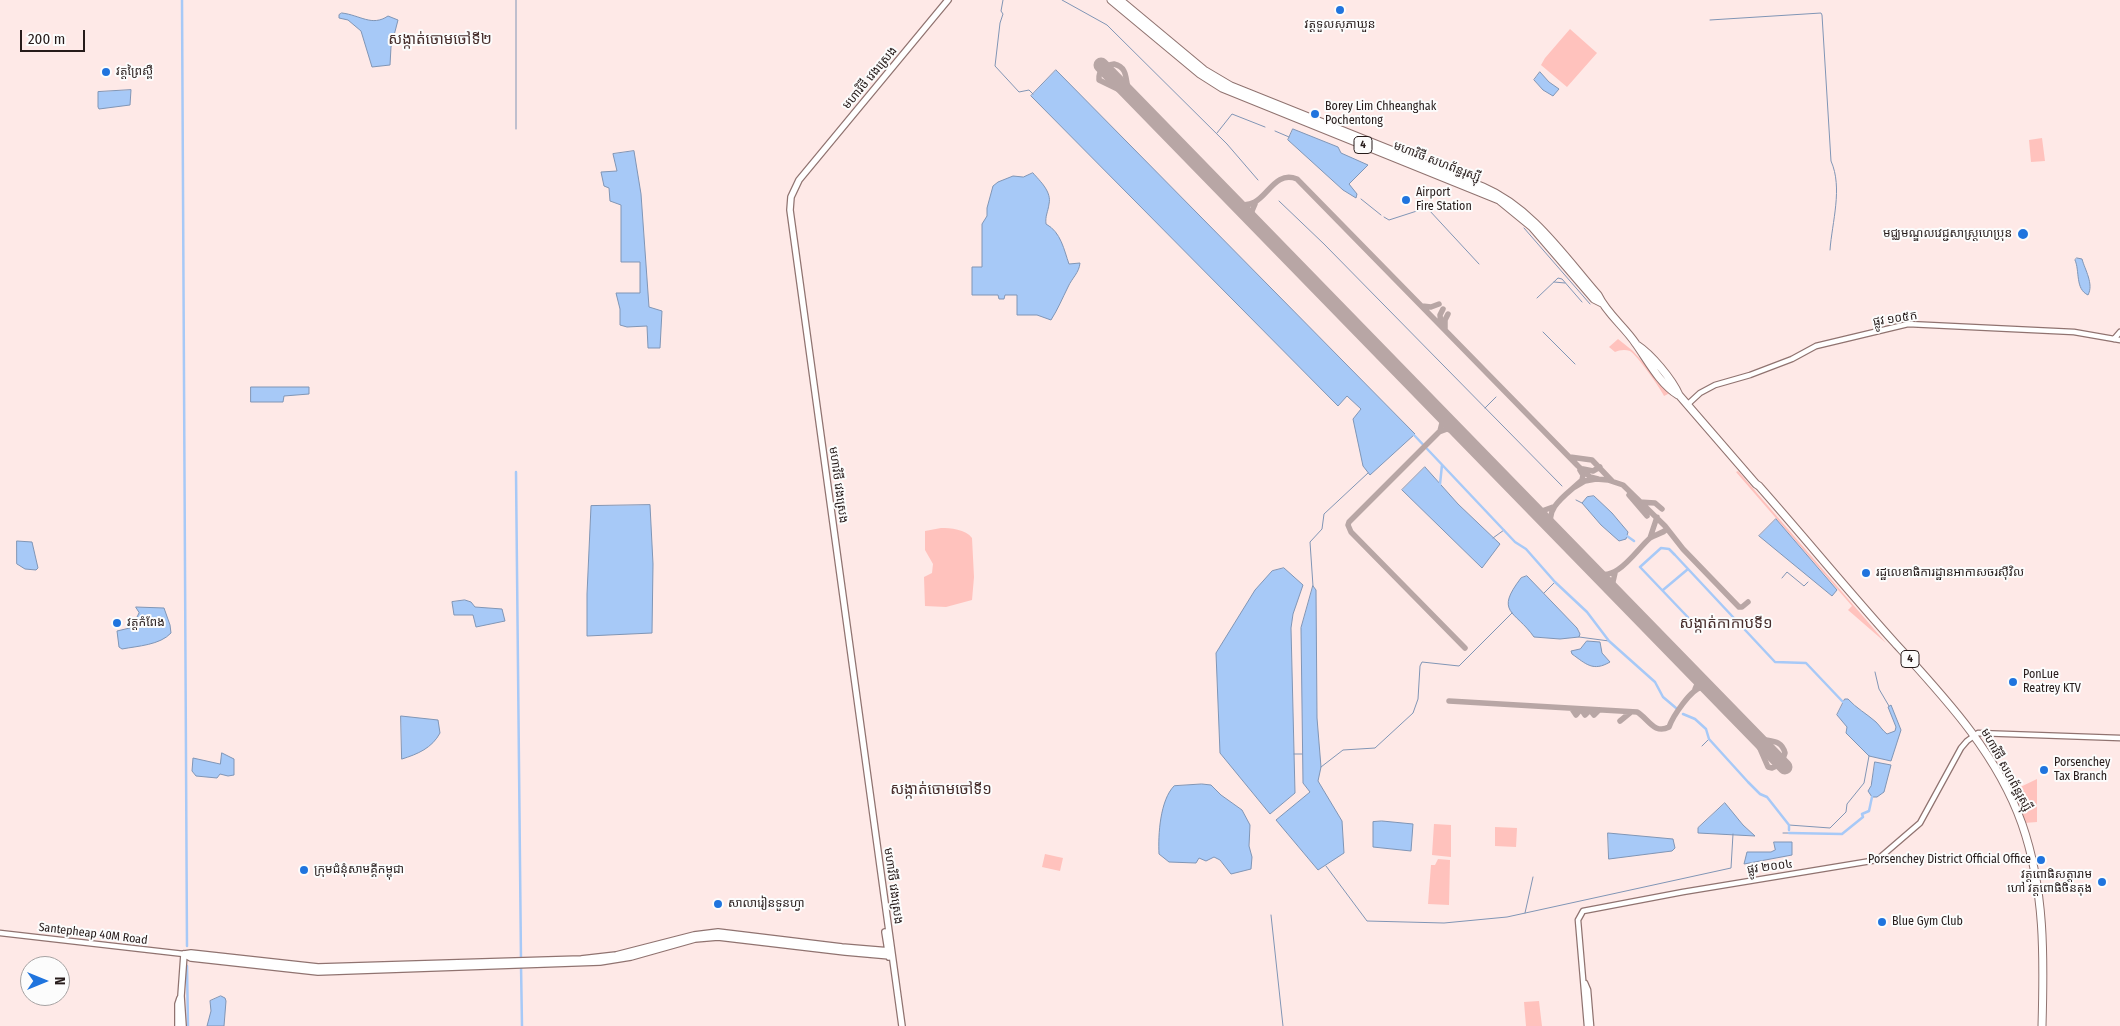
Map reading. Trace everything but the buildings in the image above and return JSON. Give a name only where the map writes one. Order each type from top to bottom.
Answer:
[{"type":"highway","name":"មហាវិថី សហព័ន្ធរុស្ស៊ី","points":[[1111,0],[1200,74],[1228,91],[1481,191],[1504,203],[1529,224],[1594,299],[1602,304],[1644,350],[1676,387],[1679,395],[1687,405],[1763,490],[1895,646],[1959,714],[2007,791],[2022,824],[2039,889],[2042,939],[2040,1026]]},
{"type":"highway","name":"មហាវិថី សហព័ន្ធរុស្ស៊ី","points":[[1120,0],[1204,70],[1231,86],[1501,195],[1533,220],[1598,295],[1602,304]]},
{"type":"main road","name":"មហាវិថី វេងស្រេង","points":[[813,390],[787,215],[790,190],[796,178],[943,0]]},
{"type":"main road","name":"មហាវិថី វេងស្រេង","points":[[898,1026],[890,953],[790,210],[793,191],[799,180],[948,0]]},
{"type":"main road","name":"ផ្លូវ ១០៥ក","points":[[1687,405],[1700,393],[1715,385],[1750,375],[1792,359],[1816,346],[1908,324],[2074,332],[2120,340]]},
{"type":"main road","points":[[2114,339],[2120,332]]},
{"type":"main road","points":[[1973,736],[1984,732],[2120,738]]},
{"type":"main road","name":"ផ្លូវ ២០០៤","points":[[1587,1026],[1578,920],[1583,911],[1683,892],[1877,860],[1920,823],[1961,748],[1973,736]]},
{"type":"main road","name":"Santepheap 40M Road","points":[[0,933],[184,954]]},
{"type":"main road","points":[[183,1026],[181,996],[184,954],[191,953],[318,967],[521,962],[607,957],[707,935],[730,935],[890,953]]},
{"type":"main road","name":"មហាវិថី វេងស្រេង","points":[[890,953],[902,1026]]},
{"type":"main road","name":"ផ្លូវ ២០០៤","points":[[1584,982],[1588,990],[1591,1026]]},
{"type":"main road","points":[[178,1026],[178,1004],[181,996]]},
{"type":"shaded area","points":[[1570,29],[1597,53],[1567,87],[1541,65]]},
{"type":"shaded area","points":[[2042,138],[2045,161],[2031,162],[2029,140]]},
{"type":"shaded area","points":[[1618,339],[1633,351],[1670,393],[1664,396],[1648,372],[1630,351],[1622,350],[1615,352],[1609,347]]},
{"type":"shaded area","points":[[1738,471],[1886,643],[1848,610],[1852,606],[1736,472]]},
{"type":"shaded area","points":[[941,528],[962,531],[972,538],[974,577],[972,600],[946,607],[925,606],[924,577],[932,573],[933,564],[925,550],[925,531]]},
{"type":"shaded area","points":[[2037,779],[2037,822],[2024,823],[2010,792]]},
{"type":"shaded area","points":[[1434,824],[1451,825],[1451,857],[1432,855]]},
{"type":"shaded area","points":[[1495,827],[1517,828],[1516,847],[1495,846]]},
{"type":"shaded area","points":[[1045,854],[1063,858],[1060,871],[1042,867]]},
{"type":"shaded area","points":[[1438,859],[1450,860],[1449,905],[1428,904],[1431,865],[1435,865]]},
{"type":"shaded area","points":[[1539,1001],[1542,1026],[1526,1026],[1524,1002]]},
{"type":"water","points":[[342,13],[371,20],[382,19],[388,16],[398,20],[391,47],[390,65],[372,67],[361,31],[348,20],[339,18],[339,15]]},
{"type":"water","points":[[1056,70],[1415,434],[1370,475],[1363,466],[1353,419],[1361,409],[1347,396],[1338,406],[1031,96]]},
{"type":"water","points":[[1540,72],[1559,89],[1553,96],[1543,90],[1534,80]]},
{"type":"water","points":[[131,90],[130,105],[99,109],[98,92]]},
{"type":"water","points":[[1293,129],[1338,147],[1341,153],[1368,165],[1349,184],[1357,194],[1356,198],[1343,190],[1288,140]]},
{"type":"water","points":[[634,151],[641,194],[649,307],[662,311],[660,348],[648,348],[647,326],[627,327],[620,325],[620,309],[616,293],[640,293],[640,262],[621,262],[621,205],[610,201],[609,188],[604,186],[601,172],[617,171],[613,154]]},
{"type":"water","points":[[1033,173],[1049,195],[1046,224],[1059,236],[1069,264],[1080,263],[1077,273],[1051,320],[1037,315],[1017,315],[1017,295],[1005,295],[1004,299],[999,299],[998,295],[972,295],[972,267],[982,267],[982,224],[987,216],[987,208],[993,186],[1013,176],[1023,177]]},
{"type":"water","points":[[2077,258],[2082,259],[2088,277],[2090,291],[2088,295],[2081,289],[2079,284],[2075,260]]},
{"type":"water","points":[[251,387],[309,387],[309,394],[284,396],[283,402],[251,402]]},
{"type":"water","points":[[1425,467],[1458,504],[1500,544],[1482,568],[1402,490]]},
{"type":"water","points":[[1594,496],[1628,532],[1626,539],[1619,541],[1601,525],[1582,503],[1587,497]]},
{"type":"water","points":[[650,505],[653,564],[652,633],[587,636],[591,506]]},
{"type":"water","points":[[1776,519],[1837,590],[1832,596],[1759,536]]},
{"type":"water","points":[[17,541],[32,542],[38,568],[36,570],[25,569],[17,564]]},
{"type":"water","points":[[1284,568],[1303,585],[1293,614],[1291,628],[1295,793],[1270,814],[1220,753],[1216,653],[1255,590],[1272,571]]},
{"type":"water","points":[[1527,576],[1577,628],[1580,634],[1579,637],[1560,639],[1534,637],[1514,616],[1508,605],[1509,598],[1521,578]]},
{"type":"water","points":[[1313,586],[1316,590],[1317,718],[1321,767],[1318,781],[1342,821],[1344,853],[1318,870],[1276,820],[1310,792],[1303,783],[1301,628]]},
{"type":"water","points":[[465,600],[471,602],[475,607],[502,609],[505,621],[476,627],[473,615],[454,615],[452,602]]},
{"type":"water","points":[[136,607],[164,608],[171,633],[155,643],[122,649],[119,647],[117,631],[138,626],[136,619],[139,613]]},
{"type":"water","points":[[1587,641],[1600,642],[1602,653],[1610,662],[1599,666],[1590,666],[1572,654],[1571,651],[1580,649]]},
{"type":"water","points":[[1845,699],[1848,699],[1873,719],[1887,734],[1895,731],[1896,727],[1888,707],[1891,705],[1901,730],[1891,761],[1869,756],[1846,733],[1847,727],[1837,715]]},
{"type":"water","points":[[401,716],[438,720],[440,733],[433,743],[424,750],[402,759]]},
{"type":"water","points":[[222,753],[234,759],[234,775],[220,774],[217,778],[196,776],[192,771],[193,758],[220,764]]},
{"type":"water","points":[[1875,762],[1891,765],[1884,792],[1877,797],[1872,797],[1868,791],[1871,786]]},
{"type":"water","points":[[1211,785],[1221,795],[1242,810],[1250,825],[1251,869],[1231,874],[1220,860],[1214,857],[1206,861],[1199,858],[1196,863],[1169,862],[1159,854],[1161,818],[1169,792],[1174,786]]},
{"type":"water","points":[[1725,803],[1755,836],[1698,833],[1698,828]]},
{"type":"water","points":[[1373,822],[1413,824],[1411,851],[1373,847]]},
{"type":"water","points":[[1608,833],[1673,839],[1675,848],[1672,851],[1609,859]]},
{"type":"water","points":[[1774,842],[1792,842],[1792,855],[1744,864],[1747,852],[1771,852],[1775,850]]},
{"type":"water","points":[[221,996],[226,1001],[224,1026],[207,1026],[211,1011],[210,1001]]},
{"type":"waterway","points":[[182,0],[187,946]]},
{"type":"waterway","points":[[516,0],[516,129]]},
{"type":"waterway","points":[[1003,0],[1001,11],[1003,14],[1000,23],[995,66],[1019,92],[1029,90],[1033,94]]},
{"type":"waterway","points":[[1062,0],[1107,25],[1227,144],[1258,180]]},
{"type":"waterway","points":[[1710,20],[1821,13],[1831,161],[1836,182],[1836,205],[1830,250]]},
{"type":"waterway","points":[[1217,133],[1232,114],[1265,127]]},
{"type":"waterway","points":[[1275,131],[1289,137]]},
{"type":"waterway","points":[[1361,199],[1381,215]]},
{"type":"waterway","points":[[1279,201],[1324,244],[1562,486]]},
{"type":"waterway","points":[[1384,217],[1389,220],[1423,209],[1429,210],[1479,264]]},
{"type":"waterway","points":[[1524,228],[1590,304]]},
{"type":"waterway","points":[[1537,298],[1558,278],[1562,279],[1582,302]]},
{"type":"waterway","points":[[1554,282],[1565,283]]},
{"type":"waterway","points":[[1543,332],[1575,364]]},
{"type":"waterway","points":[[1485,408],[1496,397]]},
{"type":"waterway","points":[[1414,435],[1515,542],[1526,549],[1555,582],[1587,612],[1609,641],[1655,682],[1663,697],[1676,708]]},
{"type":"waterway","points":[[1440,484],[1442,465]]},
{"type":"waterway","points":[[516,472],[521,960]]},
{"type":"waterway","points":[[1313,586],[1310,542],[1322,529],[1324,514],[1368,473]]},
{"type":"waterway","points":[[1576,500],[1582,503]]},
{"type":"waterway","points":[[1493,538],[1504,530]]},
{"type":"waterway","points":[[1627,536],[1634,541]]},
{"type":"waterway","points":[[1701,631],[1640,567],[1661,548],[1669,549],[1775,662],[1806,663],[1843,702]]},
{"type":"waterway","points":[[1663,590],[1688,569]]},
{"type":"waterway","points":[[1782,578],[1787,572],[1804,586],[1808,582]]},
{"type":"waterway","points":[[1544,593],[1555,582]]},
{"type":"waterway","points":[[1321,767],[1343,750],[1375,748],[1413,713],[1418,699],[1420,666],[1422,662],[1459,666],[1512,613]]},
{"type":"waterway","points":[[1579,637],[1609,641]]},
{"type":"waterway","points":[[1875,672],[1879,689],[1889,706]]},
{"type":"waterway","points":[[1683,714],[1695,719],[1706,729],[1709,739],[1748,782],[1760,794],[1767,797],[1789,825],[1789,830]]},
{"type":"waterway","points":[[1702,746],[1709,739]]},
{"type":"waterway","points":[[1294,754],[1302,754]]},
{"type":"waterway","points":[[1789,825],[1830,828],[1846,812],[1847,804],[1864,783],[1869,756]]},
{"type":"waterway","points":[[1789,833],[1842,834],[1863,817],[1862,814],[1869,811],[1872,797]]},
{"type":"waterway","points":[[1783,833],[1789,833]]},
{"type":"waterway","points":[[1326,866],[1367,921],[1444,923],[1507,917],[1731,868],[1733,834]]},
{"type":"waterway","points":[[1525,913],[1533,877]]},
{"type":"waterway","points":[[1271,915],[1283,1026]]},
{"type":"waterway","points":[[521,965],[522,1026]]},
{"type":"waterway","points":[[187,966],[188,1026]]},
{"type":"taxiway","points":[[1130,94],[1125,72],[1119,66],[1114,64],[1103,69],[1099,80],[1132,96]]},
{"type":"taxiway","points":[[1236,203],[1246,205],[1254,202],[1280,180],[1288,177],[1297,179],[1578,466],[1590,477],[1598,479]]},
{"type":"taxiway","points":[[1253,221],[1252,211],[1255,204]]},
{"type":"taxiway","points":[[1422,306],[1431,307],[1439,304]]},
{"type":"taxiway","points":[[1441,325],[1440,315],[1443,309]]},
{"type":"taxiway","points":[[1445,330],[1445,320],[1448,314]]},
{"type":"taxiway","points":[[1439,412],[1442,423],[1440,431]]},
{"type":"taxiway","points":[[1458,432],[1447,429],[1439,432],[1348,525],[1351,532],[1465,648]]},
{"type":"taxiway","points":[[1570,457],[1592,460],[1612,481]]},
{"type":"taxiway","points":[[1583,469],[1593,471],[1600,467]]},
{"type":"taxiway","points":[[1553,529],[1551,514],[1558,501],[1582,480],[1583,475],[1580,470]]},
{"type":"taxiway","points":[[1575,487],[1585,481],[1596,479],[1608,480],[1623,485],[1665,526],[1683,549],[1739,607],[1748,602]]},
{"type":"taxiway","points":[[1629,495],[1647,516]]},
{"type":"taxiway","points":[[1639,502],[1655,503],[1662,509]]},
{"type":"taxiway","points":[[1530,506],[1542,511],[1553,507]]},
{"type":"taxiway","points":[[1650,538],[1657,517]]},
{"type":"taxiway","points":[[1595,572],[1603,574],[1618,570],[1650,538],[1667,529]]},
{"type":"taxiway","points":[[1615,573],[1612,586],[1618,596]]},
{"type":"taxiway","points":[[1695,689],[1698,682],[1696,676]]},
{"type":"taxiway","points":[[1449,701],[1637,712],[1655,727],[1664,729],[1669,727],[1678,710],[1693,693],[1702,687],[1708,689]]},
{"type":"taxiway","points":[[1572,709],[1576,715],[1581,709],[1585,715],[1590,710],[1594,715],[1599,710]]},
{"type":"taxiway","points":[[1620,721],[1631,712]]},
{"type":"taxiway","points":[[1754,735],[1768,767],[1772,768],[1781,764],[1785,753],[1783,748],[1777,742],[1755,737]]},
{"type":"runway","points":[[1101,65],[1785,767]]},
{"type":"place","name":"វត្តទួលសុភាឃួន","points":[[1340,10]]},
{"type":"place","name":"វត្តព្រៃស្ពឺ","points":[[106,72]]},
{"type":"place","name":"Borey Lim Chheanghak Pochentong","points":[[1315,114]]},
{"type":"place","name":"Airport Fire Station","points":[[1406,200]]},
{"type":"place","name":"មជ្ឈមណ្ឌលវេជ្ជសាស្ត្រហេប្រុន","points":[[2023,234]]},
{"type":"place","name":"រដ្ឋលេខាធិការដ្ឋានអាកាសចរស៊ីវិល","points":[[1866,573]]},
{"type":"place","name":"វត្តកំពែង","points":[[117,623]]},
{"type":"place","name":"PonLue Reatrey KTV","points":[[2013,682]]},
{"type":"place","name":"Porsenchey Tax Branch","points":[[2044,770]]},
{"type":"place","name":"Porsenchey District Official Office","points":[[2041,860]]},
{"type":"place","name":"ក្រុមជំនុំសាមគ្គីកម្ពុជា","points":[[304,870]]},
{"type":"place","name":"វត្តពោធិសត្តារាម ហៅ វត្តពោធិចិនតុង","points":[[2102,882]]},
{"type":"place","name":"សាលារៀនទួនហ្វា","points":[[718,904]]},
{"type":"place","name":"Blue Gym Club","points":[[1882,922]]},
{"type":"district","name":"សង្កាត់ចោមចៅទី២","points":[[440,40]]},
{"type":"district","name":"សង្កាត់កាកាបទី១","points":[[1726,624]]},
{"type":"district","name":"សង្កាត់ចោមចៅទី១","points":[[941,790]]}]
